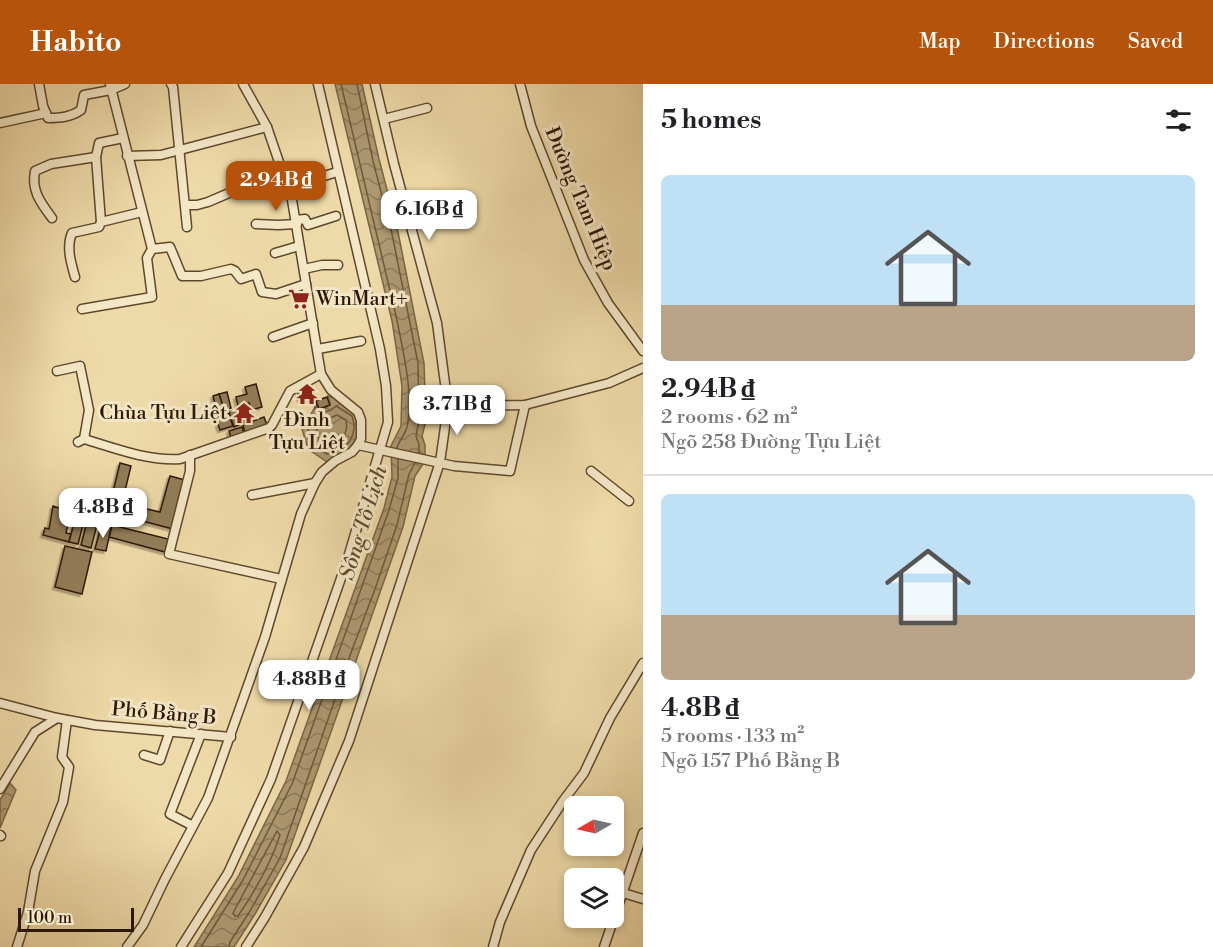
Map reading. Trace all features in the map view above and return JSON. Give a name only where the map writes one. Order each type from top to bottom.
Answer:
[{"type":"street","points":[[39,84],[48,118],[73,116],[81,110],[84,95],[124,84]]},
{"type":"street","points":[[171,84],[187,227]]},
{"type":"street","points":[[243,84],[267,126],[288,187],[297,222],[321,374],[331,390],[358,412],[362,429],[358,446],[322,472],[315,483],[252,495]]},
{"type":"street","points":[[181,947],[228,873],[280,758],[346,561],[388,422],[386,386],[380,349],[318,84]]},
{"type":"street","points":[[246,947],[265,918],[304,847],[349,741],[440,462],[448,406],[437,323],[375,84]]},
{"type":"street","name":"Đường Tam Hiệp","points":[[520,84],[534,136],[584,260],[608,303],[643,351]]},
{"type":"street","points":[[82,309],[153,297],[147,258],[152,249],[111,87]]},
{"type":"street","points":[[384,119],[426,108]]},
{"type":"street","points":[[0,123],[46,113]]},
{"type":"street","points":[[127,156],[161,155],[267,126]]},
{"type":"street","points":[[75,277],[69,256],[70,237],[72,233],[99,227],[100,222],[96,157],[99,143],[123,138]]},
{"type":"street","points":[[52,218],[36,196],[35,171],[51,164],[96,157]]},
{"type":"street","points":[[186,204],[197,205],[208,202],[283,170]]},
{"type":"street","points":[[288,187],[309,180],[310,177],[319,173],[321,177],[337,172]]},
{"type":"street","points":[[100,222],[142,212]]},
{"type":"street","points":[[256,224],[278,225],[305,219],[308,225],[336,216]]},
{"type":"street","points":[[275,253],[299,246]]},
{"type":"street","points":[[152,249],[170,248],[182,276],[201,276],[231,269],[241,279],[256,274],[262,292],[276,294],[306,284]]},
{"type":"street","points":[[304,269],[322,265],[338,265]]},
{"type":"street","points":[[273,337],[313,323]]},
{"type":"street","points":[[318,350],[361,341]]},
{"type":"street","points":[[57,371],[80,366],[89,410],[81,441],[166,460],[180,459],[269,428],[290,391],[321,374]]},
{"type":"street","points":[[448,406],[525,405],[609,382],[643,368]]},
{"type":"street","points":[[358,446],[454,466],[510,471],[525,405]]},
{"type":"street","points":[[190,455],[190,471],[169,554],[281,579]]},
{"type":"street","points":[[591,471],[629,501]]},
{"type":"street","name":"Phố Bằng B","points":[[0,703],[57,718],[97,725],[231,737],[266,637],[301,514],[315,483]]},
{"type":"street","points":[[493,947],[500,922],[531,850],[584,773],[610,718],[643,663]]},
{"type":"street","points":[[0,789],[34,732],[57,718]]},
{"type":"street","points":[[18,947],[28,912],[35,871],[63,802],[69,767],[62,757],[67,720]]},
{"type":"street","points":[[144,755],[160,760],[170,731]]},
{"type":"street","points":[[193,826],[170,814],[201,734]]},
{"type":"street","points":[[127,947],[143,925],[208,798],[231,737]]},
{"type":"street","points":[[624,890],[643,833]]},
{"type":"street","points":[[624,893],[643,899]]},
{"type":"street","points":[[604,947],[611,928]]},
{"type":"water","points":[[335,84],[362,84],[398,232],[424,363],[426,421],[422,436],[425,453],[423,464],[415,476],[403,527],[286,860],[234,947],[194,947],[238,877],[286,781],[384,508],[392,477],[391,446],[401,426],[402,386],[392,321]]},
{"type":"water","points":[[328,396],[338,399],[358,412],[359,423],[357,439],[351,449],[327,462],[308,449],[302,429],[317,404],[330,404]]},
{"type":"water","points":[[10,783],[16,790],[0,828],[0,800]]},
{"type":"building","points":[[256,384],[262,407],[251,410],[249,403],[238,406],[236,397],[247,394],[245,387]]},
{"type":"building","name":"Đình Tựu Liệt","points":[[310,387],[314,398],[305,401],[304,398],[300,399],[298,394],[303,393],[301,390]]},
{"type":"building","points":[[227,392],[231,408],[224,410],[219,394]]},
{"type":"building","points":[[219,394],[224,410],[217,412],[213,396]]},
{"type":"building","points":[[327,397],[330,405],[319,409],[316,401]]},
{"type":"building","points":[[240,408],[245,422],[234,427],[229,412]]},
{"type":"building","points":[[227,410],[233,426],[220,430],[215,415]]},
{"type":"building","points":[[264,417],[267,425],[245,433],[243,425]]},
{"type":"building","points":[[242,427],[244,434],[231,438],[229,431]]},
{"type":"building","points":[[120,463],[131,466],[122,503],[160,512],[170,476],[185,480],[173,529],[108,512]]},
{"type":"building","points":[[53,506],[65,510],[62,515],[70,517],[66,533],[71,534],[69,542],[43,535],[45,528],[49,529]]},
{"type":"building","points":[[75,519],[84,521],[78,544],[69,542]]},
{"type":"building","points":[[87,522],[97,525],[91,548],[81,545]]},
{"type":"building","points":[[112,525],[168,539],[165,552],[109,537]]},
{"type":"building","points":[[101,526],[111,528],[106,551],[95,549]]},
{"type":"building","points":[[65,546],[92,552],[82,594],[55,587]]},
{"type":"place","name":"WinMart+","points":[[299,299]]},
{"type":"place","name":"Đình Tựu Liệt","points":[[307,394]]},
{"type":"place","name":"Chùa Tựu Liệt","points":[[244,413]]},
{"type":"water label","name":"Sông Tô Lịch","points":[[364,523]]}]
